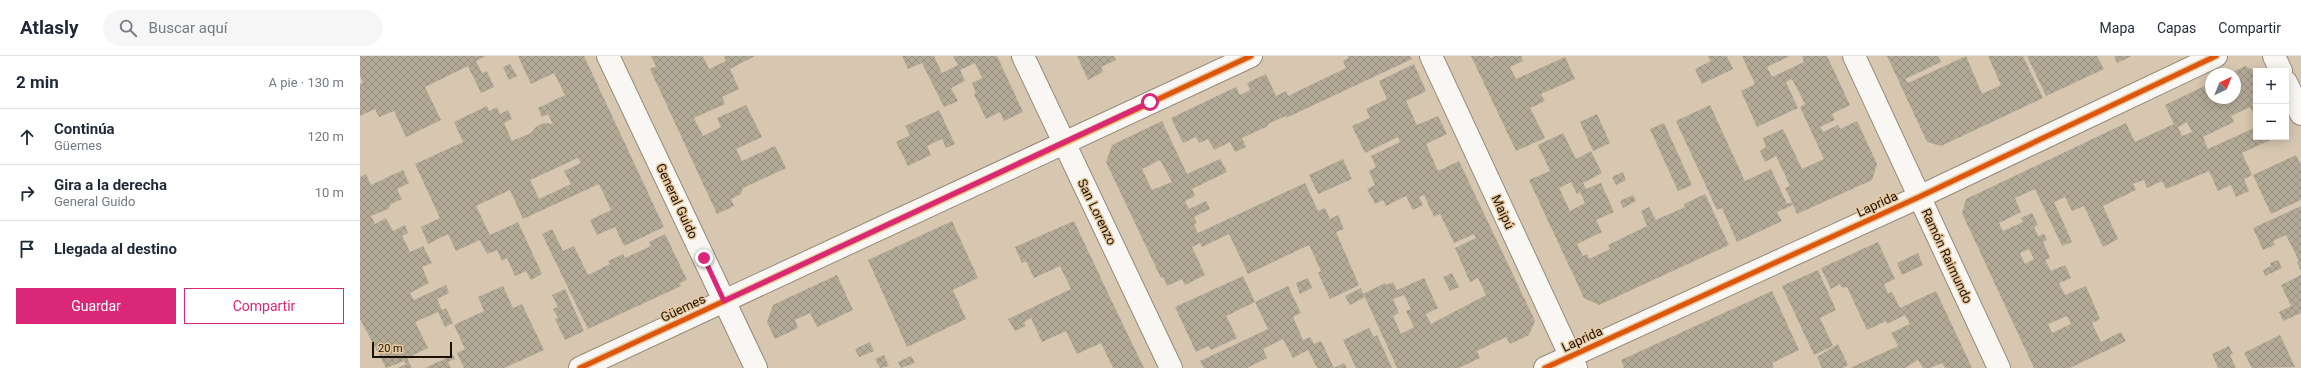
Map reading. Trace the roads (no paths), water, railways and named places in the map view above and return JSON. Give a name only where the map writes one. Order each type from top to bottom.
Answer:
[{"type":"street","name":"General Guido","points":[[608,56],[756,368]]},
{"type":"street","name":"San Lorenzo","points":[[1023,56],[1172,368]]},
{"type":"street","name":"Güemes","points":[[580,368],[1251,56]]},
{"type":"street","name":"Maipú","points":[[1431,56],[1573,362]]},
{"type":"street","name":"Ramón Raimundo","points":[[1854,56],[1999,368]]},
{"type":"street","name":"Laprida","points":[[1545,368],[1573,362],[2216,56]]},
{"type":"street","points":[[2274,56],[2280,68]]},
{"type":"street","points":[[2289,88],[2301,114]]}]
